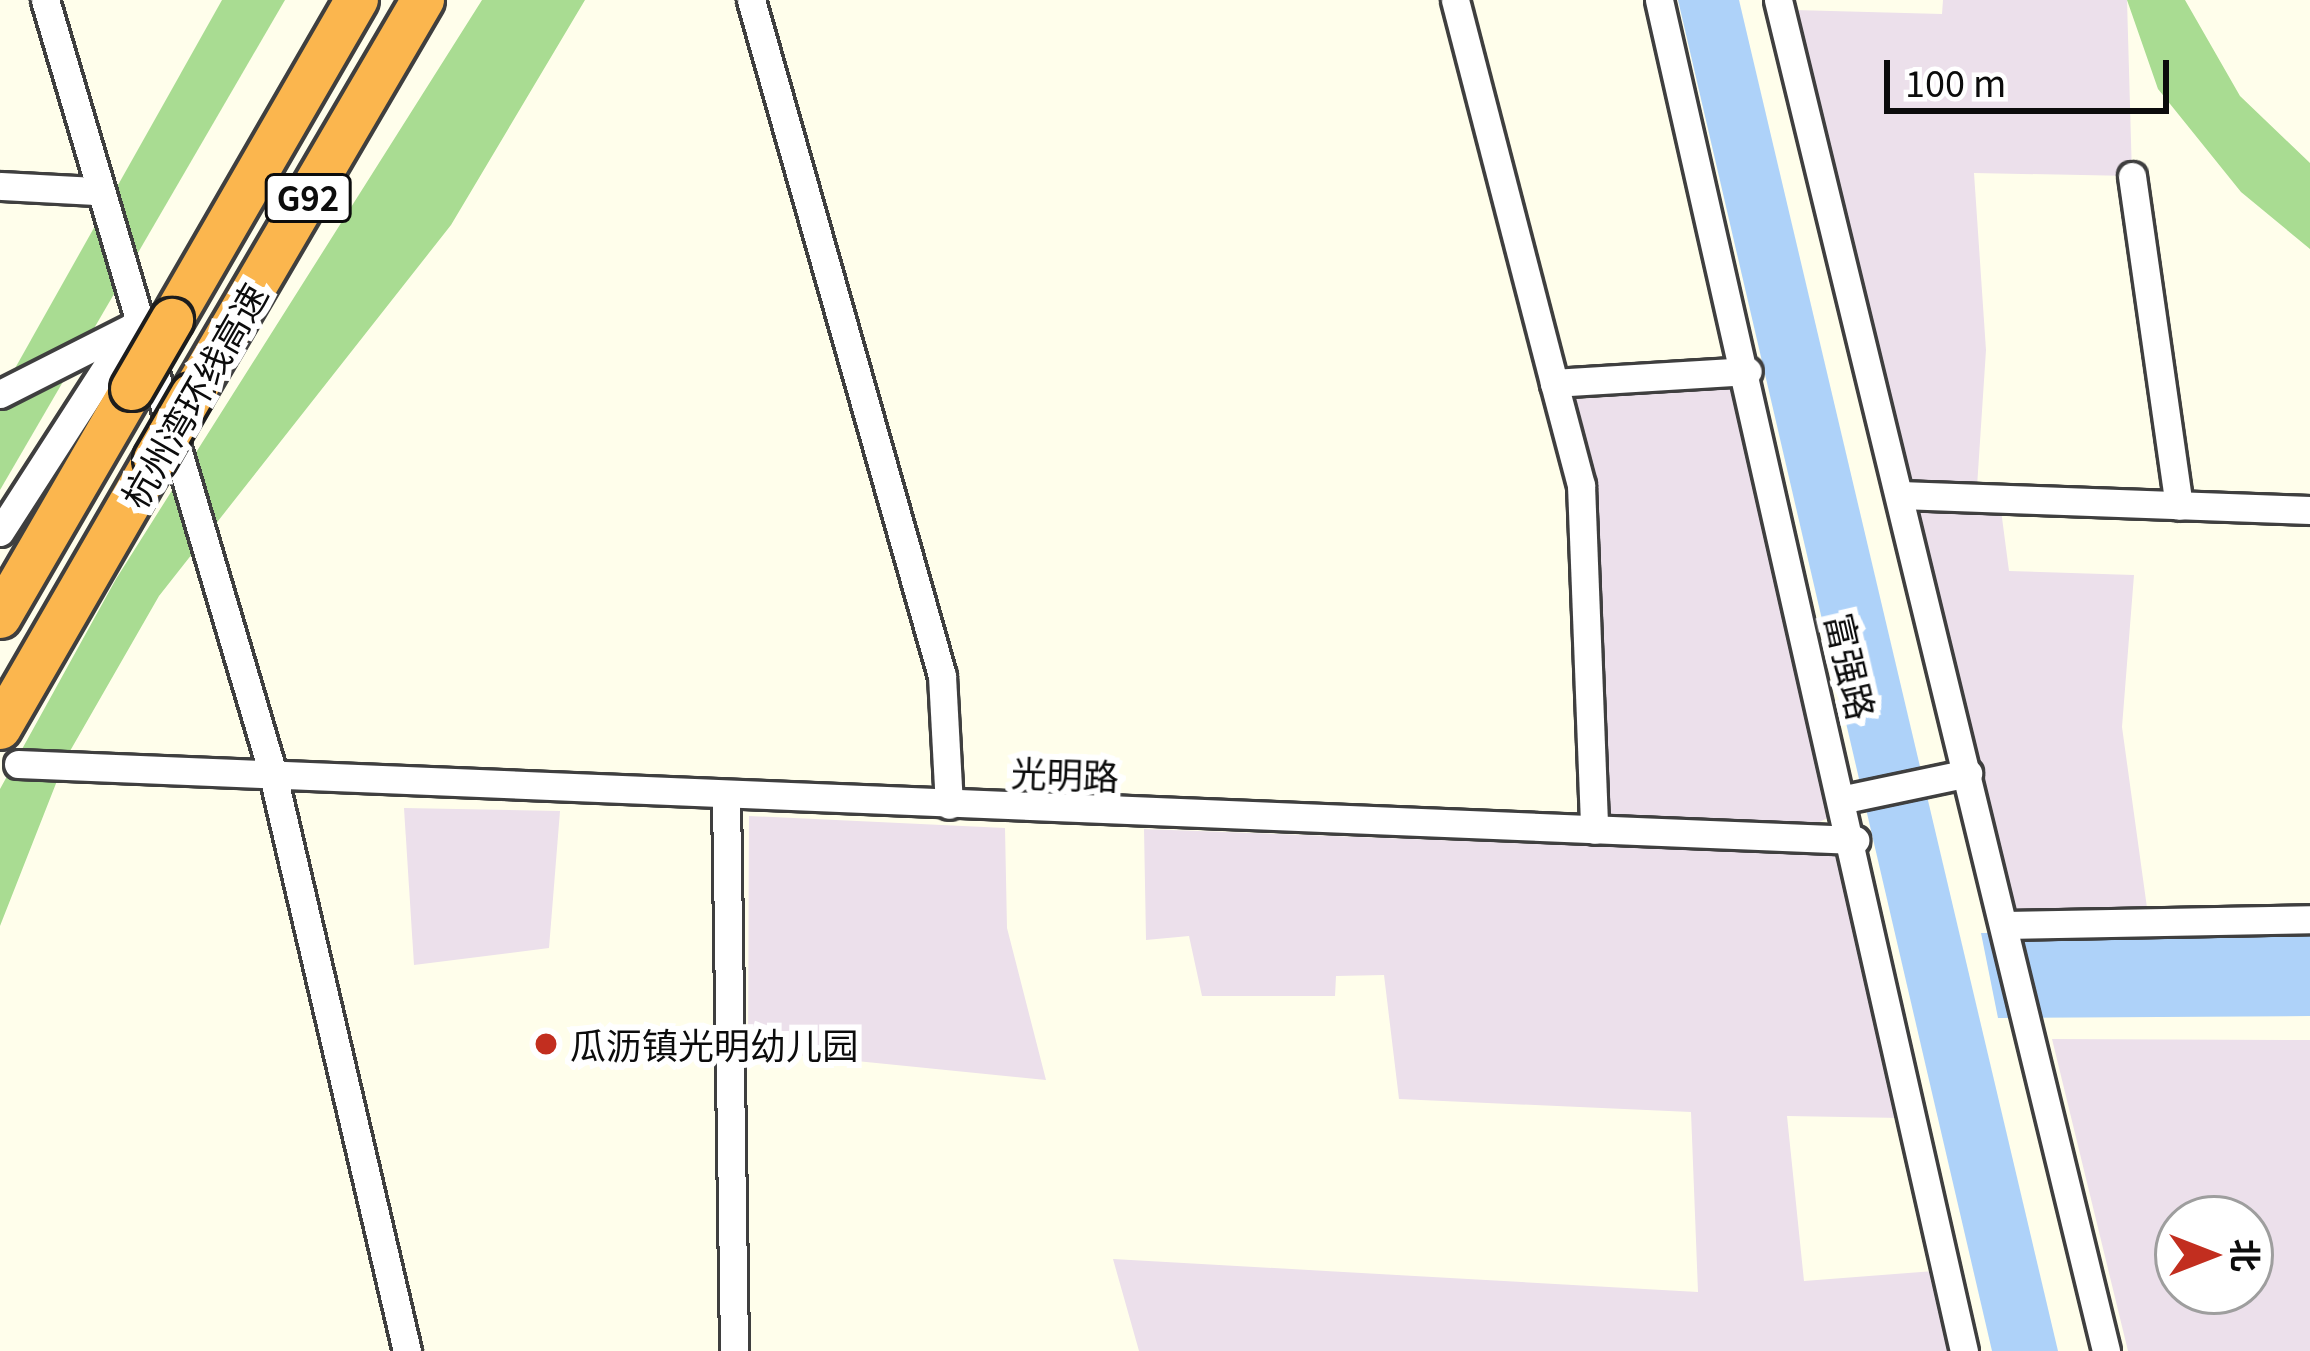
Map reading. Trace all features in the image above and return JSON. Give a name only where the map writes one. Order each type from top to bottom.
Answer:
[{"type":"highway","name":"杭州湾环线高速","points":[[0,617],[132,389],[152,323],[357,0]]},
{"type":"highway","name":"杭州湾环线高速","points":[[9,746],[155,459],[423,0]]},
{"type":"street","points":[[45,0],[96,191],[152,323],[272,771],[407,1351]]},
{"type":"street","points":[[751,0],[942,676],[949,805]]},
{"type":"street","points":[[1455,0],[1581,485],[1594,830]]},
{"type":"street","name":"富强路","points":[[1659,0],[1851,798],[1855,839],[1964,1351]]},
{"type":"street","points":[[1778,0],[2106,1351]]},
{"type":"street","points":[[2132,176],[2179,506]]},
{"type":"street","points":[[0,186],[96,191]]},
{"type":"street","points":[[0,394],[152,323]]},
{"type":"street","points":[[0,532],[152,323]]},
{"type":"street","points":[[1554,383],[1748,371]]},
{"type":"street","points":[[1900,495],[2310,510]]},
{"type":"street","name":"光明路","points":[[9,746],[272,771],[726,796],[1855,839]]},
{"type":"street","points":[[1851,798],[1967,772]]},
{"type":"street","points":[[726,796],[734,1351]]},
{"type":"street","points":[[2006,928],[2310,919]]},
{"type":"shaded area","points":[[1943,0],[2127,0],[2132,176],[1974,173],[1986,350],[1977,487],[1910,485],[1794,10],[1942,14]]},
{"type":"shaded area","points":[[1736,388],[1832,816],[1788,837],[1594,830],[1575,399]]},
{"type":"shaded area","points":[[1914,509],[2001,510],[2009,571],[2134,575],[2122,727],[2148,915],[2017,917]]},
{"type":"shaded area","points":[[404,808],[560,811],[549,948],[414,965]]},
{"type":"shaded area","points":[[749,816],[1005,828],[1007,928],[1046,1080],[748,1050]]},
{"type":"shaded area","points":[[1144,829],[1842,855],[1902,1118],[1787,1116],[1804,1281],[1934,1271],[1950,1351],[1139,1351],[1113,1259],[1698,1292],[1691,1112],[1399,1099],[1384,975],[1336,976],[1335,996],[1202,996],[1189,936],[1146,940]]},
{"type":"shaded area","points":[[2052,1039],[2310,1040],[2310,1351],[2128,1351]]},
{"type":"green space","points":[[222,0],[285,0],[0,490],[0,395]]},
{"type":"green space","points":[[482,0],[585,0],[451,225],[159,596],[66,758],[0,926],[0,789],[116,579]]},
{"type":"green space","points":[[2127,0],[2185,0],[2240,96],[2310,163],[2310,249],[2241,192],[2158,89]]},
{"type":"water","points":[[1678,0],[1739,0],[2058,1351],[1992,1351]]},
{"type":"water","points":[[2310,931],[2310,1016],[1998,1018],[1981,933]]},
{"type":"place","name":"瓜沥镇光明幼儿园","points":[[546,1044]]}]
